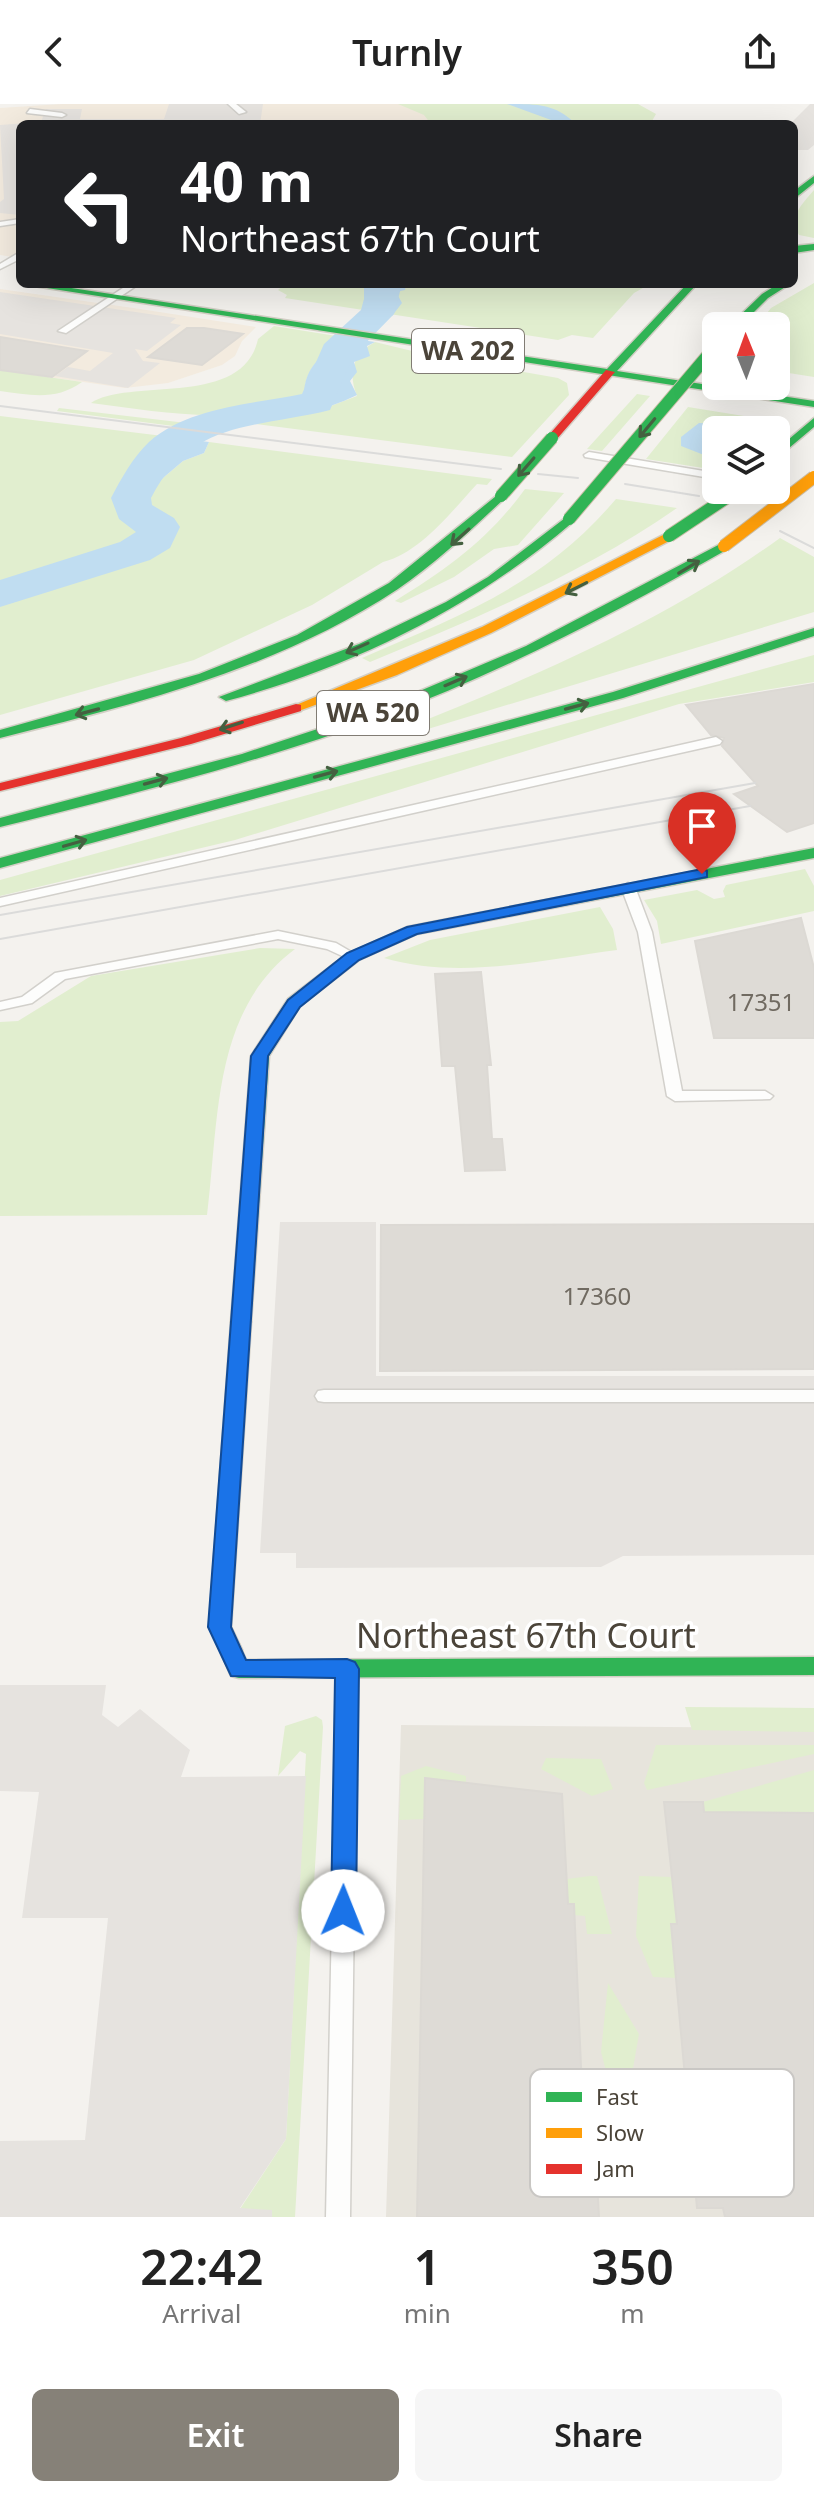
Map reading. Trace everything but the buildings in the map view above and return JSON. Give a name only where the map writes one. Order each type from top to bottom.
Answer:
[{"type":"main road","points":[[798,193],[814,179]]},
{"type":"main road","name":"WA 202","points":[[125,288],[335,324],[615,366],[814,404]]},
{"type":"main road","points":[[0,734],[186,682],[314,631],[356,610],[436,558],[501,496],[688,288]]},
{"type":"main road","points":[[748,312],[778,288]]},
{"type":"main road","points":[[210,702],[353,650],[444,608],[526,558],[569,519],[702,363]]},
{"type":"main road","name":"WA 202","points":[[615,366],[702,373]]},
{"type":"main road","points":[[790,385],[814,389]]},
{"type":"main road","points":[[790,443],[814,421]]},
{"type":"main road","name":"WA 520","points":[[0,823],[272,749],[413,699],[579,628],[724,546],[814,477]]},
{"type":"main road","name":"WA 520","points":[[0,787],[158,750],[365,683],[505,622],[669,536],[717,504]]},
{"type":"main road","points":[[0,863],[618,695],[814,632]]},
{"type":"main road","points":[[353,957],[413,930],[814,853]]},
{"type":"main road","name":"Northeast 67th Court","points":[[353,957],[294,1003],[260,1056],[220,1627],[239,1669],[814,1666]]},
{"type":"lane","points":[[232,104],[242,112]]},
{"type":"lane","points":[[31,107],[62,115]]},
{"type":"lane","points":[[380,107],[382,117]]},
{"type":"lane","points":[[63,331],[125,288]]},
{"type":"lane","points":[[589,455],[702,474]]},
{"type":"lane","points":[[790,493],[801,497]]},
{"type":"lane","points":[[0,902],[337,823],[716,741]]},
{"type":"lane","points":[[628,887],[645,932],[675,1096],[765,1096]]},
{"type":"lane","points":[[0,1006],[27,1000],[60,976],[278,935],[331,946],[353,957]]},
{"type":"lane","points":[[324,1396],[814,1396]]},
{"type":"lane","points":[[338,2217],[347,1669]]},
{"type":"shaded area","points":[[62,104],[408,104],[433,114],[435,120],[16,120],[16,257],[0,255],[0,108]]},
{"type":"shaded area","points":[[169,104],[263,104],[261,120],[42,120],[46,109],[82,109],[80,119],[164,119]]},
{"type":"shaded area","points":[[810,104],[814,104],[814,145],[808,150],[798,150],[798,120],[794,120]]},
{"type":"shaded area","points":[[16,124],[16,215],[0,213],[0,202],[4,199],[0,125]]},
{"type":"shaded area","points":[[0,289],[256,327],[242,341],[235,356],[222,365],[168,383],[125,388],[0,370]]},
{"type":"shaded area","points":[[0,292],[176,318],[170,323],[181,325],[147,351],[135,349],[143,361],[160,363],[128,388],[55,376],[68,367],[90,371],[113,353],[0,334]]},
{"type":"shaded area","points":[[280,1222],[376,1222],[376,1376],[814,1376],[814,1555],[623,1556],[601,1567],[296,1568],[296,1553],[260,1553]]},
{"type":"shaded area","points":[[0,1685],[106,1685],[102,1715],[118,1727],[140,1709],[190,1750],[181,1777],[306,1776],[286,2139],[240,2208],[272,2210],[272,2217],[0,2217],[0,2141],[85,2140],[108,1918],[22,1918],[39,1792],[0,1791]]},
{"type":"shaded area","points":[[401,1725],[814,1728],[814,2217],[386,2217]]},
{"type":"green space","points":[[398,104],[638,104],[656,114],[653,120],[428,120],[424,115]]},
{"type":"green space","points":[[814,190],[814,238],[798,233],[798,211]]},
{"type":"green space","points":[[814,283],[814,377],[790,373],[790,312],[768,312]]},
{"type":"green space","points":[[643,288],[634,293],[593,338],[572,335],[558,340],[285,298],[287,295],[278,290]]},
{"type":"green space","points":[[274,326],[349,338],[324,355],[311,369],[305,398],[279,407],[226,415],[172,413],[91,403],[131,392],[209,383],[231,375],[248,361],[258,339]]},
{"type":"green space","points":[[375,342],[437,357],[558,378],[567,383],[569,395],[512,457],[240,422],[315,412],[357,396],[353,380],[354,365],[361,352]]},
{"type":"green space","points":[[0,370],[82,382],[53,394],[0,391]]},
{"type":"green space","points":[[637,394],[650,396],[602,451],[587,449]]},
{"type":"green space","points":[[688,407],[744,416],[702,416],[702,468],[646,459]]},
{"type":"green space","points":[[59,408],[195,424],[189,428],[57,411]]},
{"type":"green space","points":[[0,416],[163,436],[134,461],[120,498],[144,494],[183,461],[204,453],[209,442],[492,479],[487,485],[477,484],[434,530],[410,550],[383,562],[312,605],[194,660],[0,715]]},
{"type":"green space","points":[[525,489],[564,493],[518,545],[494,549],[454,577],[401,603],[395,601],[466,552],[497,523]]},
{"type":"green space","points":[[616,499],[677,508],[604,554],[528,593],[370,662],[362,658],[468,611],[530,576],[588,529]]},
{"type":"green space","points":[[780,538],[814,557],[814,612],[418,732],[409,727],[600,644],[692,595]]},
{"type":"green space","points":[[814,655],[814,682],[679,704],[235,840],[0,896],[0,880]]},
{"type":"green space","points":[[805,869],[814,886],[814,911],[661,944],[657,921],[644,900],[697,890],[714,899],[725,897],[723,891],[726,885]]},
{"type":"green space","points":[[600,907],[613,929],[617,950],[471,968],[412,964],[384,958],[430,940]]},
{"type":"green space","points":[[260,948],[295,949],[268,974],[248,1004],[234,1036],[218,1106],[207,1215],[0,1216],[0,1022],[18,1021],[91,976]]},
{"type":"green space","points":[[685,1707],[814,1708],[814,1732],[692,1730]]},
{"type":"green space","points":[[316,1716],[322,1720],[323,1727],[295,2217],[272,2217],[272,2211],[240,2209],[286,2139],[306,1754],[300,1751],[278,1776],[285,1726]]},
{"type":"green space","points":[[656,1745],[814,1745],[814,1754],[647,1790],[644,1783]]},
{"type":"green space","points":[[546,1758],[601,1759],[613,1789],[592,1796],[541,1769]]},
{"type":"green space","points":[[426,1766],[466,1776],[466,1782],[425,1778],[424,1819],[399,1820],[401,1776]]},
{"type":"green space","points":[[814,1770],[814,1813],[704,1812],[703,1802]]},
{"type":"green space","points":[[597,1876],[612,1934],[587,1934],[585,1916],[574,1915],[574,1904],[568,1904],[567,1879]]},
{"type":"green space","points":[[639,1876],[672,1877],[677,1924],[671,1925],[676,1978],[653,1977],[636,1936]]},
{"type":"green space","points":[[608,1983],[639,2034],[633,2069],[606,2069],[601,2052]]},
{"type":"water","points":[[507,104],[546,106],[571,120],[551,120]]},
{"type":"water","points":[[364,288],[405,288],[396,292],[402,303],[392,316],[374,314],[373,305],[364,298]]},
{"type":"water","points":[[349,338],[375,342],[367,346],[370,356],[354,362],[357,372],[350,381],[357,395],[321,409],[284,418],[246,421],[207,418],[284,407],[304,398],[307,378],[316,362]]},
{"type":"water","points":[[702,423],[702,454],[681,446],[681,437]]},
{"type":"water","points":[[163,436],[209,442],[204,453],[183,461],[144,494],[119,498],[135,462],[146,448]]},
{"type":"waterway","points":[[0,594],[135,551],[155,539],[159,527],[133,510],[131,498],[161,452],[183,436],[201,428],[239,417],[317,402],[337,352],[377,314],[384,288]]},
{"type":"tram line","points":[[0,406],[501,469]]},
{"type":"tram line","points":[[538,474],[578,478]]},
{"type":"tram line","points":[[625,484],[699,496]]},
{"type":"tram line","points":[[780,531],[814,548]]},
{"type":"tram line","points":[[0,915],[755,783]]},
{"type":"tram line","points":[[0,939],[750,806]]},
{"type":"traffic: fast","points":[[798,193],[814,179]]},
{"type":"traffic: fast","points":[[798,249],[814,247]]},
{"type":"traffic: fast","points":[[52,288],[814,404]]},
{"type":"traffic: fast","points":[[610,372],[688,288]]},
{"type":"traffic: fast","points":[[748,312],[778,288]]},
{"type":"traffic: fast","points":[[569,519],[702,362]]},
{"type":"traffic: fast","points":[[790,443],[814,421]]},
{"type":"traffic: fast","points":[[501,496],[552,438]]},
{"type":"traffic: fast","points":[[0,734],[153,693],[302,638],[393,586],[501,496]]},
{"type":"traffic: fast","points":[[669,536],[717,504]]},
{"type":"traffic: fast","points":[[226,697],[364,647],[451,605],[532,551],[569,519]]},
{"type":"traffic: fast","points":[[0,823],[247,757],[380,713],[530,649],[724,546]]},
{"type":"traffic: fast","points":[[0,863],[618,695],[814,632]]},
{"type":"traffic: fast","points":[[241,1322],[260,1056],[294,1003],[353,957],[413,930],[814,853]]},
{"type":"traffic: fast","points":[[231,1650],[239,1669],[814,1666]]},
{"type":"traffic: slow","points":[[724,546],[814,477]]},
{"type":"traffic: slow","points":[[296,708],[440,652],[578,585],[669,536]]},
{"type":"traffic: jam","points":[[552,438],[610,372]]},
{"type":"traffic: jam","points":[[0,787],[186,741],[296,708]]},
{"type":"traffic: jam","points":[[231,1650],[220,1627],[241,1322]]},
{"type":"route","points":[[343,1911],[347,1669],[239,1669],[220,1627],[260,1056],[294,1003],[353,957],[413,930],[702,874]]}]
